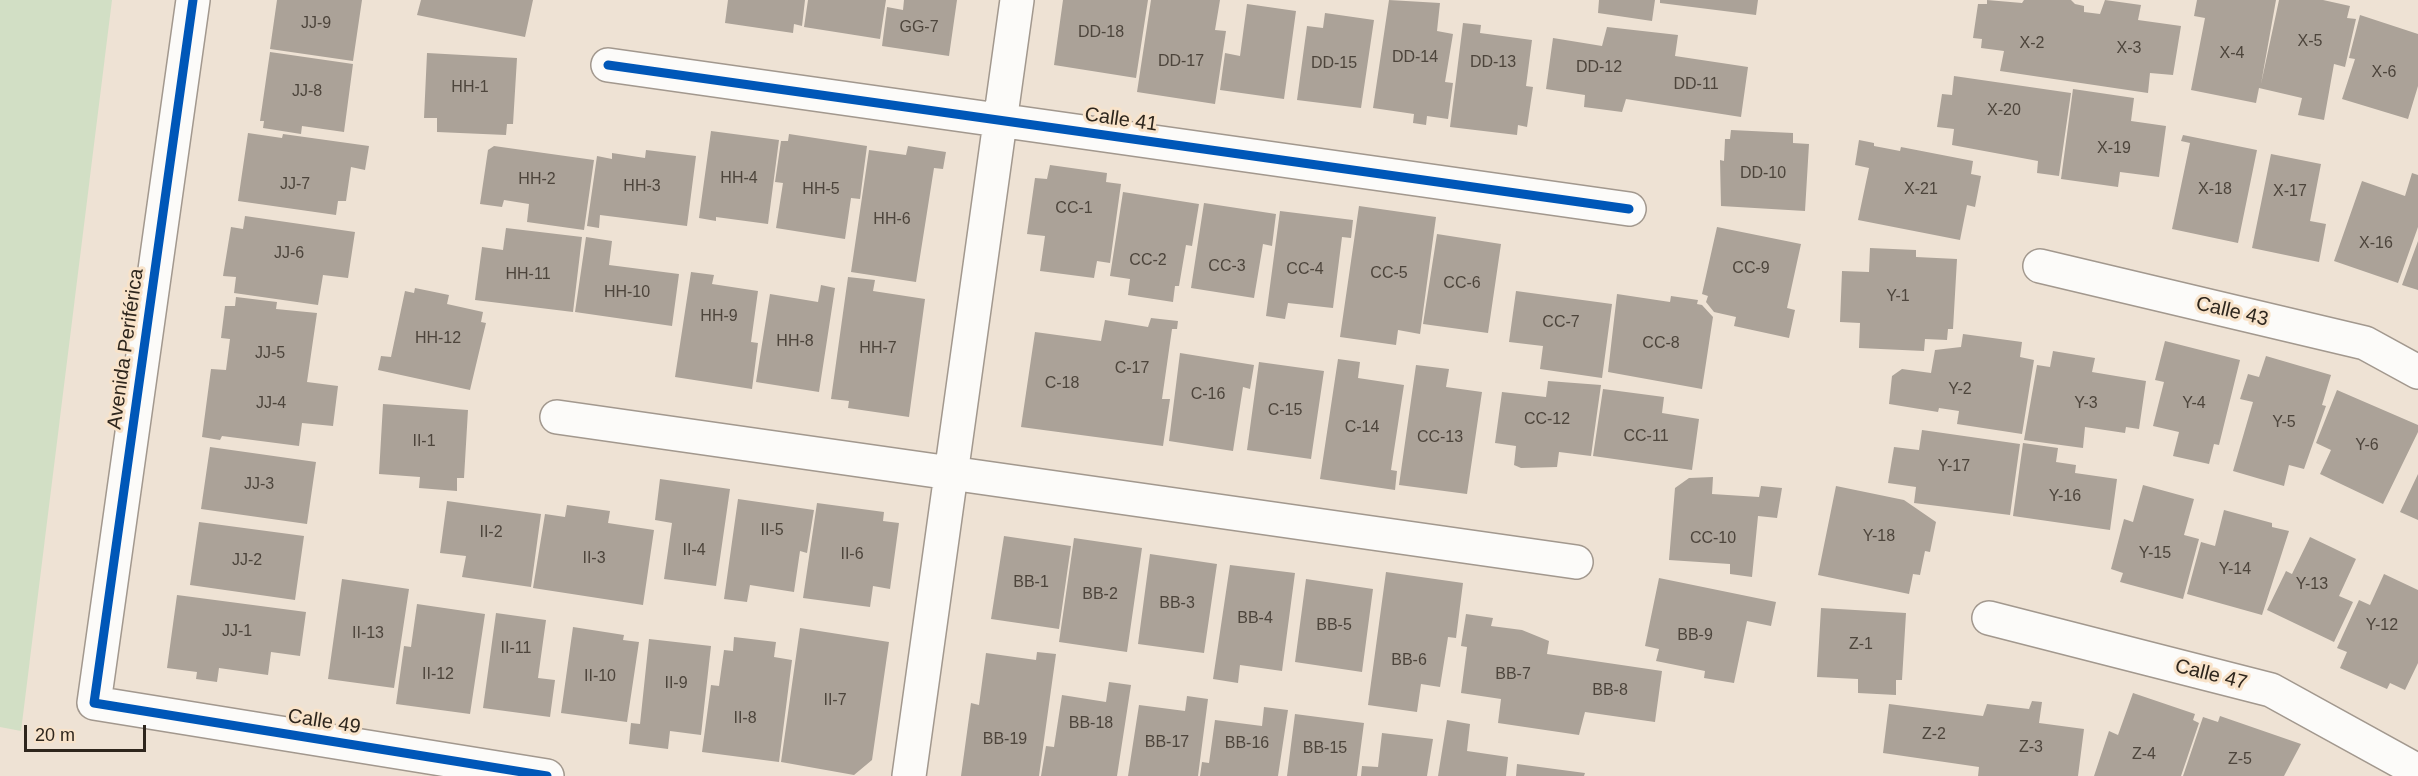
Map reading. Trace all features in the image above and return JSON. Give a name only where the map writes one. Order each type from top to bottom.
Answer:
[{"type":"street","name":"Avenida Periférica","points":[[94,703],[193,0]]},
{"type":"street","points":[[909,776],[1017,0]]},
{"type":"street","name":"Calle 41","points":[[608,65],[1629,209]]},
{"type":"street","name":"Calle 43","points":[[2040,266],[2365,344],[2418,372]]},
{"type":"street","points":[[557,417],[1575,562]]},
{"type":"street","name":"Calle 47","points":[[1989,618],[2271,690],[2418,771]]},
{"type":"street","name":"Calle 49","points":[[94,703],[547,776]]},
{"type":"green space","points":[[0,0],[112,0],[21,731],[0,727]]},
{"type":"building","points":[[277,0],[362,0],[353,61],[270,49]]},
{"type":"building","points":[[421,0],[533,0],[525,37],[417,15]]},
{"type":"building","points":[[728,0],[805,0],[802,26],[794,24],[793,33],[725,23]]},
{"type":"building","points":[[808,0],[886,0],[880,39],[804,27]]},
{"type":"building","points":[[904,0],[957,0],[949,56],[882,46],[887,7],[903,10]]},
{"type":"building","points":[[1063,0],[1148,0],[1136,78],[1054,65]]},
{"type":"building","points":[[1151,0],[1220,0],[1215,30],[1226,31],[1215,104],[1137,92]]},
{"type":"building","points":[[1389,0],[1440,3],[1437,31],[1453,34],[1445,82],[1453,83],[1448,119],[1427,116],[1426,125],[1413,123],[1414,114],[1373,108]]},
{"type":"building","points":[[1599,0],[1655,0],[1652,21],[1598,13]]},
{"type":"building","points":[[1660,0],[1758,0],[1756,15],[1660,3]]},
{"type":"building","points":[[1987,0],[2022,3],[2024,0],[2071,0],[2075,4],[2084,6],[2084,12],[2100,14],[2105,0],[2141,5],[2138,20],[2181,26],[2173,75],[2150,73],[2148,93],[2000,71],[2004,51],[1981,48],[1982,39],[1973,38],[1978,4],[1987,4]]},
{"type":"building","points":[[2197,0],[2276,0],[2261,84],[2279,0],[2323,0],[2350,6],[2347,18],[2356,19],[2345,67],[2334,64],[2324,120],[2298,115],[2302,98],[2259,88],[2256,103],[2191,90],[2205,18],[2194,16]]},
{"type":"building","points":[[1247,4],[1296,11],[1284,99],[1220,90],[1225,53],[1240,56]]},
{"type":"building","points":[[1325,13],[1374,20],[1361,108],[1297,100],[1307,26],[1323,28]]},
{"type":"building","points":[[2360,15],[2418,34],[2418,86],[2408,119],[2342,99],[2355,59],[2349,58]]},
{"type":"building","points":[[1463,23],[1481,25],[1480,33],[1532,40],[1526,86],[1533,87],[1527,127],[1518,125],[1517,135],[1450,127]]},
{"type":"building","points":[[1607,27],[1678,35],[1675,56],[1748,67],[1741,117],[1626,99],[1622,112],[1584,107],[1585,95],[1546,89],[1553,38],[1602,46]]},
{"type":"building","points":[[270,52],[353,64],[344,132],[302,126],[301,134],[263,128],[264,121],[260,121]]},
{"type":"building","points":[[427,53],[517,58],[513,124],[507,124],[506,135],[437,132],[437,118],[424,118]]},
{"type":"building","points":[[1954,76],[2071,93],[2059,176],[2037,173],[2038,161],[1952,145],[1954,129],[1937,127],[1942,94],[1952,95]]},
{"type":"building","points":[[2073,89],[2134,98],[2131,121],[2166,126],[2159,177],[2120,172],[2118,187],[2061,179]]},
{"type":"building","points":[[1731,130],[1793,133],[1793,143],[1809,144],[1805,211],[1721,206],[1720,160],[1724,161],[1725,139],[1730,139]]},
{"type":"building","points":[[711,131],[779,140],[768,224],[716,217],[716,221],[699,218]]},
{"type":"building","points":[[248,133],[282,138],[283,134],[369,146],[365,170],[351,167],[346,201],[338,201],[336,215],[238,201]]},
{"type":"building","points":[[789,134],[867,146],[860,199],[851,198],[845,239],[776,228],[783,183],[775,182],[781,141],[788,141]]},
{"type":"building","points":[[2183,135],[2257,150],[2238,243],[2172,229],[2190,143],[2181,141]]},
{"type":"building","points":[[1859,140],[1874,143],[1874,146],[1900,151],[1901,147],[1973,161],[1971,174],[1981,176],[1975,207],[1967,205],[1960,240],[1858,220],[1869,168],[1855,165]]},
{"type":"building","points":[[494,146],[594,160],[584,230],[527,222],[529,204],[504,200],[502,207],[480,204],[488,150]]},
{"type":"building","points":[[908,146],[946,152],[943,169],[934,168],[916,282],[851,272],[869,150],[906,155]]},
{"type":"building","points":[[646,150],[696,156],[687,226],[600,215],[599,228],[587,226],[597,156],[612,159],[612,153],[645,158]]},
{"type":"building","points":[[2271,154],[2321,164],[2310,221],[2326,224],[2319,262],[2252,248]]},
{"type":"building","points":[[1050,165],[1107,173],[1106,182],[1121,184],[1110,263],[1097,261],[1094,278],[1040,271],[1045,236],[1027,234],[1035,178],[1047,179]]},
{"type":"building","points":[[2412,173],[2418,175],[2418,227],[2398,283],[2334,261],[2362,181],[2405,196]]},
{"type":"building","points":[[1123,192],[1199,204],[1192,246],[1186,245],[1179,286],[1175,286],[1173,302],[1128,295],[1130,279],[1110,276]]},
{"type":"building","points":[[1204,203],[1276,214],[1272,246],[1263,244],[1254,298],[1191,288]]},
{"type":"building","points":[[1359,206],[1436,217],[1420,334],[1398,330],[1396,345],[1340,337]]},
{"type":"building","points":[[1280,211],[1353,220],[1351,238],[1342,237],[1333,308],[1288,303],[1285,319],[1266,316]]},
{"type":"building","points":[[245,216],[355,232],[348,278],[323,275],[318,305],[234,293],[236,277],[223,276],[231,227],[243,229]]},
{"type":"building","points":[[1717,227],[1801,244],[1787,308],[1795,310],[1789,338],[1734,326],[1736,317],[1714,312],[1706,302],[1708,296],[1702,294]]},
{"type":"building","points":[[506,228],[582,237],[573,312],[475,300],[482,247],[503,250]]},
{"type":"building","points":[[1437,234],[1501,244],[1488,333],[1423,324]]},
{"type":"building","points":[[586,237],[612,241],[609,265],[679,274],[672,326],[575,312]]},
{"type":"building","points":[[2418,241],[2418,290],[2402,285]]},
{"type":"building","points":[[1870,248],[1916,250],[1916,257],[1957,259],[1953,329],[1948,329],[1947,340],[1925,339],[1924,351],[1859,348],[1860,323],[1840,322],[1842,271],[1869,272]]},
{"type":"building","points":[[691,272],[714,275],[712,284],[758,291],[751,342],[758,343],[752,389],[675,377]]},
{"type":"building","points":[[848,277],[875,280],[873,291],[925,299],[909,417],[848,408],[849,401],[831,399]]},
{"type":"building","points":[[821,285],[835,288],[819,392],[756,382],[770,294],[818,302]]},
{"type":"building","points":[[415,288],[449,295],[447,304],[483,312],[481,322],[486,323],[470,390],[378,370],[381,356],[391,357],[405,291],[414,293]]},
{"type":"building","points":[[1516,291],[1612,304],[1602,378],[1540,369],[1543,346],[1509,342]]},
{"type":"building","points":[[1617,294],[1670,302],[1671,296],[1698,300],[1697,304],[1702,305],[1713,317],[1702,389],[1608,372]]},
{"type":"building","points":[[236,297],[277,302],[276,309],[317,313],[307,382],[338,386],[333,426],[302,423],[299,446],[222,436],[220,440],[202,437],[211,369],[226,370],[230,339],[221,338],[225,306],[235,306]]},
{"type":"building","points":[[1151,318],[1178,321],[1177,329],[1172,329],[1162,399],[1170,399],[1163,446],[1021,427],[1035,332],[1101,341],[1105,320],[1148,327]]},
{"type":"building","points":[[1963,334],[2022,342],[2020,357],[2034,360],[2022,434],[1957,424],[1959,411],[1939,408],[1938,412],[1889,404],[1892,376],[1902,369],[1931,373],[1935,350],[1961,347]]},
{"type":"building","points":[[2165,341],[2240,360],[2219,445],[2214,444],[2209,464],[2173,456],[2179,432],[2153,426],[2164,382],[2155,380]]},
{"type":"building","points":[[2053,351],[2095,358],[2092,372],[2146,381],[2139,429],[2126,427],[2125,433],[2085,427],[2083,448],[2024,440],[2037,365],[2050,367]]},
{"type":"building","points":[[1180,353],[1254,365],[1250,389],[1243,387],[1233,451],[1169,441]]},
{"type":"building","points":[[2266,356],[2331,375],[2322,405],[2326,406],[2304,469],[2289,465],[2284,486],[2233,471],[2253,402],[2240,399],[2248,374],[2259,377]]},
{"type":"building","points":[[1338,359],[1360,362],[1358,378],[1404,385],[1391,470],[1397,471],[1395,490],[1320,479]]},
{"type":"building","points":[[1259,362],[1324,371],[1311,459],[1247,450]]},
{"type":"building","points":[[1416,365],[1449,369],[1446,387],[1482,392],[1467,494],[1399,485]]},
{"type":"building","points":[[1548,381],[1601,385],[1591,456],[1559,452],[1557,467],[1521,468],[1514,465],[1516,446],[1495,443],[1502,392],[1546,397]]},
{"type":"building","points":[[1603,389],[1664,397],[1662,413],[1699,419],[1692,470],[1593,456]]},
{"type":"building","points":[[2337,390],[2418,425],[2418,432],[2383,504],[2320,474],[2331,450],[2316,443]]},
{"type":"building","points":[[383,404],[468,410],[464,478],[457,478],[457,491],[419,488],[420,477],[379,474]]},
{"type":"building","points":[[1922,430],[2020,444],[2010,515],[1914,503],[1916,487],[1888,483],[1894,447],[1919,450]]},
{"type":"building","points":[[2023,443],[2058,448],[2056,462],[2076,465],[2075,473],[2117,479],[2110,530],[2013,516]]},
{"type":"building","points":[[210,447],[316,462],[307,524],[201,509]]},
{"type":"building","points":[[2418,474],[2418,520],[2400,512]]},
{"type":"building","points":[[1713,477],[1712,494],[1759,497],[1761,486],[1782,488],[1777,518],[1758,516],[1752,577],[1730,574],[1730,564],[1669,560],[1675,488],[1689,478]]},
{"type":"building","points":[[660,479],[730,489],[716,586],[664,579],[672,523],[655,520]]},
{"type":"building","points":[[2143,485],[2194,499],[2184,535],[2199,539],[2183,599],[2120,582],[2123,573],[2111,569],[2124,519],[2133,522]]},
{"type":"building","points":[[1836,486],[1904,500],[1936,522],[1930,552],[1925,551],[1920,575],[1913,574],[1909,594],[1818,575]]},
{"type":"building","points":[[738,499],[814,510],[807,553],[800,551],[794,592],[750,585],[747,602],[724,599]]},
{"type":"building","points":[[447,501],[541,514],[531,587],[462,577],[466,556],[440,553]]},
{"type":"building","points":[[817,503],[884,512],[883,521],[899,523],[890,589],[873,586],[870,607],[803,598]]},
{"type":"building","points":[[567,505],[610,511],[608,523],[654,530],[643,605],[533,588],[545,514],[565,517]]},
{"type":"building","points":[[2224,510],[2272,523],[2272,527],[2289,531],[2262,615],[2187,594],[2201,542],[2215,546]]},
{"type":"building","points":[[199,522],[304,536],[295,600],[190,585]]},
{"type":"building","points":[[1004,536],[1071,546],[1059,629],[991,619]]},
{"type":"building","points":[[2310,537],[2356,559],[2339,596],[2353,602],[2334,642],[2267,610],[2286,571],[2292,574]]},
{"type":"building","points":[[1074,538],[1142,548],[1127,652],[1059,642]]},
{"type":"building","points":[[1150,554],[1217,564],[1204,653],[1138,644]]},
{"type":"building","points":[[1230,565],[1295,573],[1282,671],[1240,665],[1238,683],[1213,679]]},
{"type":"building","points":[[1386,572],[1463,583],[1456,638],[1448,637],[1440,687],[1421,684],[1417,712],[1368,705]]},
{"type":"building","points":[[2384,574],[2418,590],[2418,663],[2405,690],[2390,683],[2387,689],[2340,668],[2347,652],[2337,648],[2359,600],[2370,605]]},
{"type":"building","points":[[1659,578],[1776,602],[1771,626],[1747,621],[1734,683],[1704,678],[1705,671],[1656,661],[1659,649],[1645,646]]},
{"type":"building","points":[[342,579],[409,589],[394,688],[328,679]]},
{"type":"building","points":[[1306,579],[1373,589],[1362,672],[1295,662]]},
{"type":"building","points":[[177,595],[306,612],[300,656],[271,652],[268,675],[219,668],[217,682],[196,679],[197,672],[167,668]]},
{"type":"building","points":[[417,604],[485,614],[470,714],[396,704],[404,646],[411,647]]},
{"type":"building","points":[[1821,608],[1906,613],[1902,680],[1896,680],[1896,695],[1858,693],[1858,679],[1817,677]]},
{"type":"building","points":[[496,613],[546,620],[538,678],[555,680],[550,717],[483,708]]},
{"type":"building","points":[[1466,614],[1493,618],[1491,626],[1522,630],[1549,641],[1547,654],[1662,671],[1655,722],[1585,712],[1579,735],[1498,723],[1501,699],[1461,693],[1467,647],[1461,646]]},
{"type":"building","points":[[573,627],[624,635],[623,640],[639,642],[627,722],[561,713]]},
{"type":"building","points":[[800,628],[889,642],[872,760],[854,775],[781,762]]},
{"type":"building","points":[[734,637],[776,642],[774,657],[792,660],[779,762],[702,752],[711,685],[719,686],[724,650],[733,651]]},
{"type":"building","points":[[649,639],[711,646],[701,735],[670,731],[668,749],[629,744],[631,723],[640,724]]},
{"type":"building","points":[[1037,652],[1056,654],[1039,776],[961,776],[971,703],[979,705],[986,653],[1036,660]]},
{"type":"building","points":[[1109,682],[1131,685],[1117,776],[1041,776],[1046,746],[1054,747],[1062,695],[1106,702]]},
{"type":"building","points":[[2133,693],[2195,714],[2193,720],[2199,723],[2181,776],[2094,776],[2109,731],[2118,735]]},
{"type":"building","points":[[1187,696],[1208,699],[1198,776],[1128,776],[1139,705],[1185,711]]},
{"type":"building","points":[[2032,701],[2042,702],[2039,723],[2084,729],[2078,776],[1978,776],[1979,767],[1883,753],[1889,704],[1983,716],[1987,704],[2029,709]]},
{"type":"building","points":[[1264,707],[1288,710],[1278,776],[1200,776],[1202,762],[1209,763],[1215,720],[1262,726]]},
{"type":"building","points":[[1295,714],[1364,723],[1357,776],[1287,776]]},
{"type":"building","points":[[2220,716],[2301,744],[2284,776],[2183,776],[2203,717],[2218,722]]},
{"type":"building","points":[[1447,720],[1470,724],[1467,751],[1508,757],[1506,776],[1438,776]]},
{"type":"building","points":[[1382,733],[1433,739],[1427,776],[1361,776],[1362,766],[1378,767]]},
{"type":"building","points":[[1517,764],[1585,773],[1584,776],[1516,776]]},
{"type":"cycle path","points":[[193,0],[94,703],[547,776]]},
{"type":"cycle path","points":[[608,65],[1629,209]]}]
